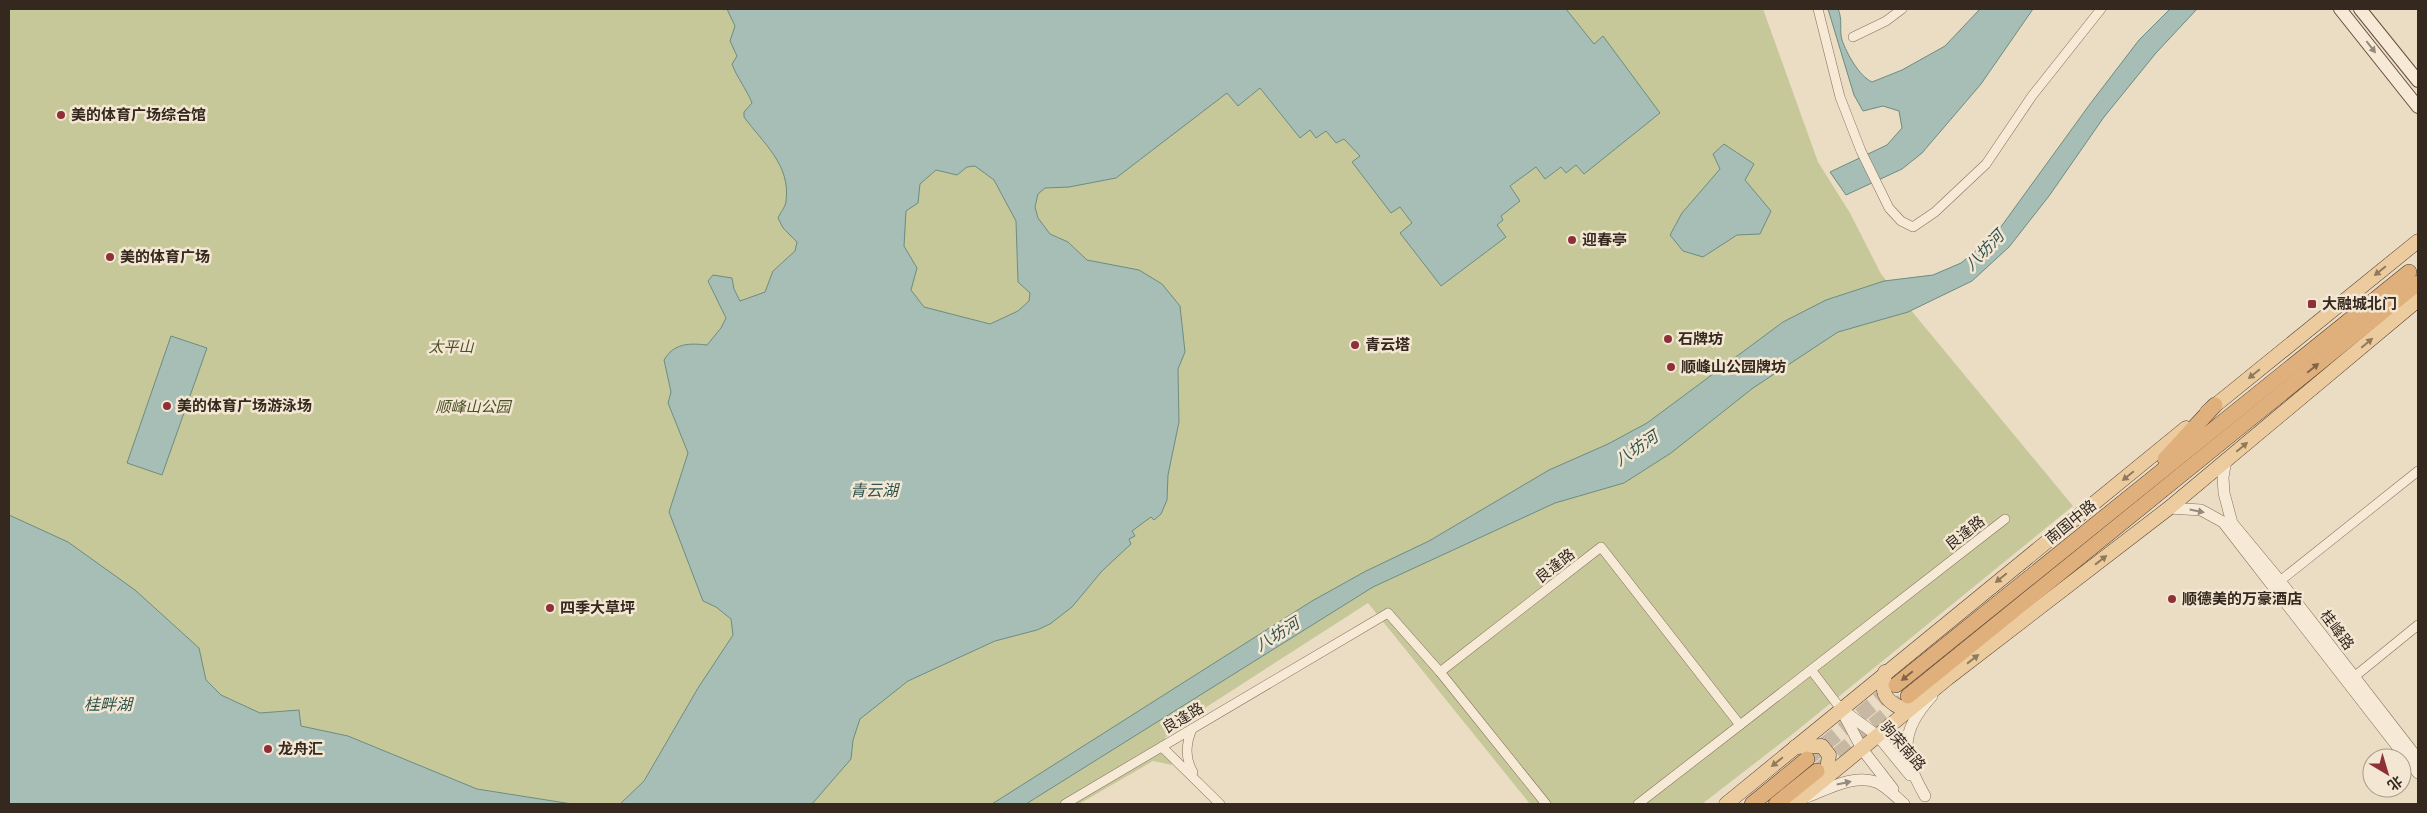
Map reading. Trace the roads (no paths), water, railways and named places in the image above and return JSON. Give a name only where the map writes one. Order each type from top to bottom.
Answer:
[{"type":"highway","name":"南国中路","points":[[1896,685],[2128,499],[2414,278]]},
{"type":"highway","name":"南国中路","points":[[1908,696],[2414,278]]},
{"type":"highway","points":[[2128,499],[2216,405]]},
{"type":"highway","points":[[1752,804],[1807,759]]},
{"type":"highway","points":[[1776,804],[1816,779]]},
{"type":"main road","points":[[2340,9],[2418,107]]},
{"type":"main road","points":[[2360,9],[2418,81]]},
{"type":"main road","name":"南国中路","points":[[1726,804],[1885,672],[2418,241]]},
{"type":"main road","points":[[1796,802],[1816,779],[1862,749],[1948,678],[2169,508],[2418,300]]},
{"type":"main road","points":[[1885,672],[1883,690],[1890,703],[1901,708],[1926,696]]},
{"type":"main road","points":[[1795,747],[1822,746],[1829,755],[1827,772],[1816,779]]},
{"type":"street","points":[[1818,9],[1840,97],[1861,151],[1889,208],[1901,221],[1913,227],[1936,212],[1986,164],[2032,96],[2101,9]]},
{"type":"street","points":[[1853,36],[1886,20],[1902,9]]},
{"type":"street","name":"桂峰路","points":[[2226,460],[2223,477],[2224,493],[2232,523],[2280,581],[2418,759]]},
{"type":"street","points":[[2280,581],[2418,471]]},
{"type":"street","points":[[2169,508],[2201,510],[2223,522],[2418,773]]},
{"type":"street","name":"良逢路","points":[[1065,804],[1388,613],[1440,672],[1601,547],[1740,726],[1812,672],[2005,519]]},
{"type":"street","points":[[2354,677],[2418,625]]},
{"type":"street","points":[[1440,672],[1546,804]]},
{"type":"street","points":[[1812,672],[1841,709]]},
{"type":"street","points":[[1929,800],[1908,760],[1908,736],[1916,716],[1948,678]]},
{"type":"street","name":"驹荣南路","points":[[1841,709],[1878,736],[1929,800]]},
{"type":"street","name":"驹荣南路","points":[[1841,709],[1862,749],[1904,804]]},
{"type":"street","points":[[1638,804],[1740,726]]},
{"type":"street","points":[[1192,729],[1187,741],[1188,764],[1201,785]]},
{"type":"street","points":[[1162,746],[1220,804]]},
{"type":"street","points":[[1796,802],[1844,782],[1867,780],[1877,783],[1904,804]]},
{"type":"water","name":"青云湖","points":[[727,9],[1566,9],[1594,44],[1603,36],[1660,113],[1584,174],[1576,165],[1566,173],[1561,167],[1545,179],[1536,167],[1510,186],[1520,201],[1501,216],[1503,220],[1497,225],[1506,237],[1441,286],[1400,233],[1412,223],[1400,207],[1391,213],[1352,162],[1360,156],[1344,139],[1336,143],[1326,131],[1316,138],[1310,130],[1300,138],[1260,88],[1238,106],[1227,93],[1116,178],[1069,187],[1045,188],[1038,194],[1035,207],[1038,218],[1050,234],[1068,242],[1087,260],[1139,270],[1162,284],[1180,306],[1185,352],[1178,369],[1179,422],[1168,475],[1167,500],[1161,514],[1154,520],[1151,517],[1132,531],[1135,536],[1129,539],[1131,544],[1102,571],[1072,607],[1050,624],[1037,630],[995,641],[908,681],[860,719],[853,740],[851,759],[812,804],[620,804],[644,781],[698,688],[733,635],[731,619],[716,607],[703,601],[669,512],[688,453],[668,403],[671,392],[664,360],[677,347],[694,344],[707,345],[721,328],[726,318],[708,281],[713,275],[732,278],[734,289],[740,301],[765,292],[773,271],[795,251],[797,242],[783,228],[778,218],[786,201],[784,176],[780,165],[744,117],[744,112],[752,103],[732,64],[737,56],[730,41],[735,26]],"holes":[[[975,166],[994,180],[1016,221],[1018,282],[1030,293],[1029,301],[1018,311],[990,324],[924,307],[911,290],[917,268],[904,246],[906,211],[918,203],[920,184],[936,170],[957,175],[967,167]]]},
{"type":"water","points":[[1828,9],[1838,9],[1841,36],[1847,52],[1858,70],[1872,82],[1902,70],[1945,46],[1980,9],[2033,9],[1981,84],[1922,153],[1902,169],[1846,195],[1830,172],[1887,145],[1902,128],[1899,111],[1883,106],[1863,111],[1854,95]]},
{"type":"water","name":"八坊河","points":[[2170,9],[2197,9],[2156,53],[2104,117],[2049,196],[2009,247],[1972,281],[1908,312],[1838,332],[1753,388],[1671,453],[1624,483],[1555,503],[1373,587],[1026,804],[992,804],[1312,601],[1366,571],[1429,541],[1549,470],[1608,444],[1647,423],[1783,322],[1826,300],[1884,281],[1933,275],[1961,263],[1995,235],[2139,40]]},
{"type":"water","points":[[1724,144],[1754,164],[1745,180],[1771,211],[1760,234],[1737,235],[1703,257],[1683,251],[1670,235],[1682,213],[1720,169],[1713,154]]},
{"type":"water","name":"美的体育广场游泳场","points":[[171,336],[207,348],[162,475],[127,463]]},
{"type":"water","name":"桂畔湖","points":[[9,515],[68,542],[135,590],[199,648],[206,680],[221,695],[260,713],[299,710],[301,726],[348,736],[477,789],[572,804],[9,804]]},
{"type":"tunnel","points":[[1807,759],[1895,686]]},
{"type":"tunnel","points":[[1820,769],[1906,698]]},
{"type":"place","name":"美的体育广场综合馆","points":[[61,115]]},
{"type":"place","name":"迎春亭","points":[[1572,240]]},
{"type":"place","name":"美的体育广场","points":[[110,257]]},
{"type":"place","name":"大融城北门","points":[[2312,304]]},
{"type":"place","name":"石牌坊","points":[[1668,339]]},
{"type":"place","name":"青云塔","points":[[1355,345]]},
{"type":"place","name":"顺峰山公园牌坊","points":[[1671,367]]},
{"type":"place","name":"美的体育广场游泳场","points":[[167,406]]},
{"type":"place","name":"顺德美的万豪酒店","points":[[2172,599]]},
{"type":"place","name":"四季大草坪","points":[[550,608]]},
{"type":"place","name":"龙舟汇","points":[[268,749]]},
{"type":"park label","name":"太平山","points":[[451,347]]},
{"type":"park label","name":"顺峰山公园","points":[[473,407]]}]
